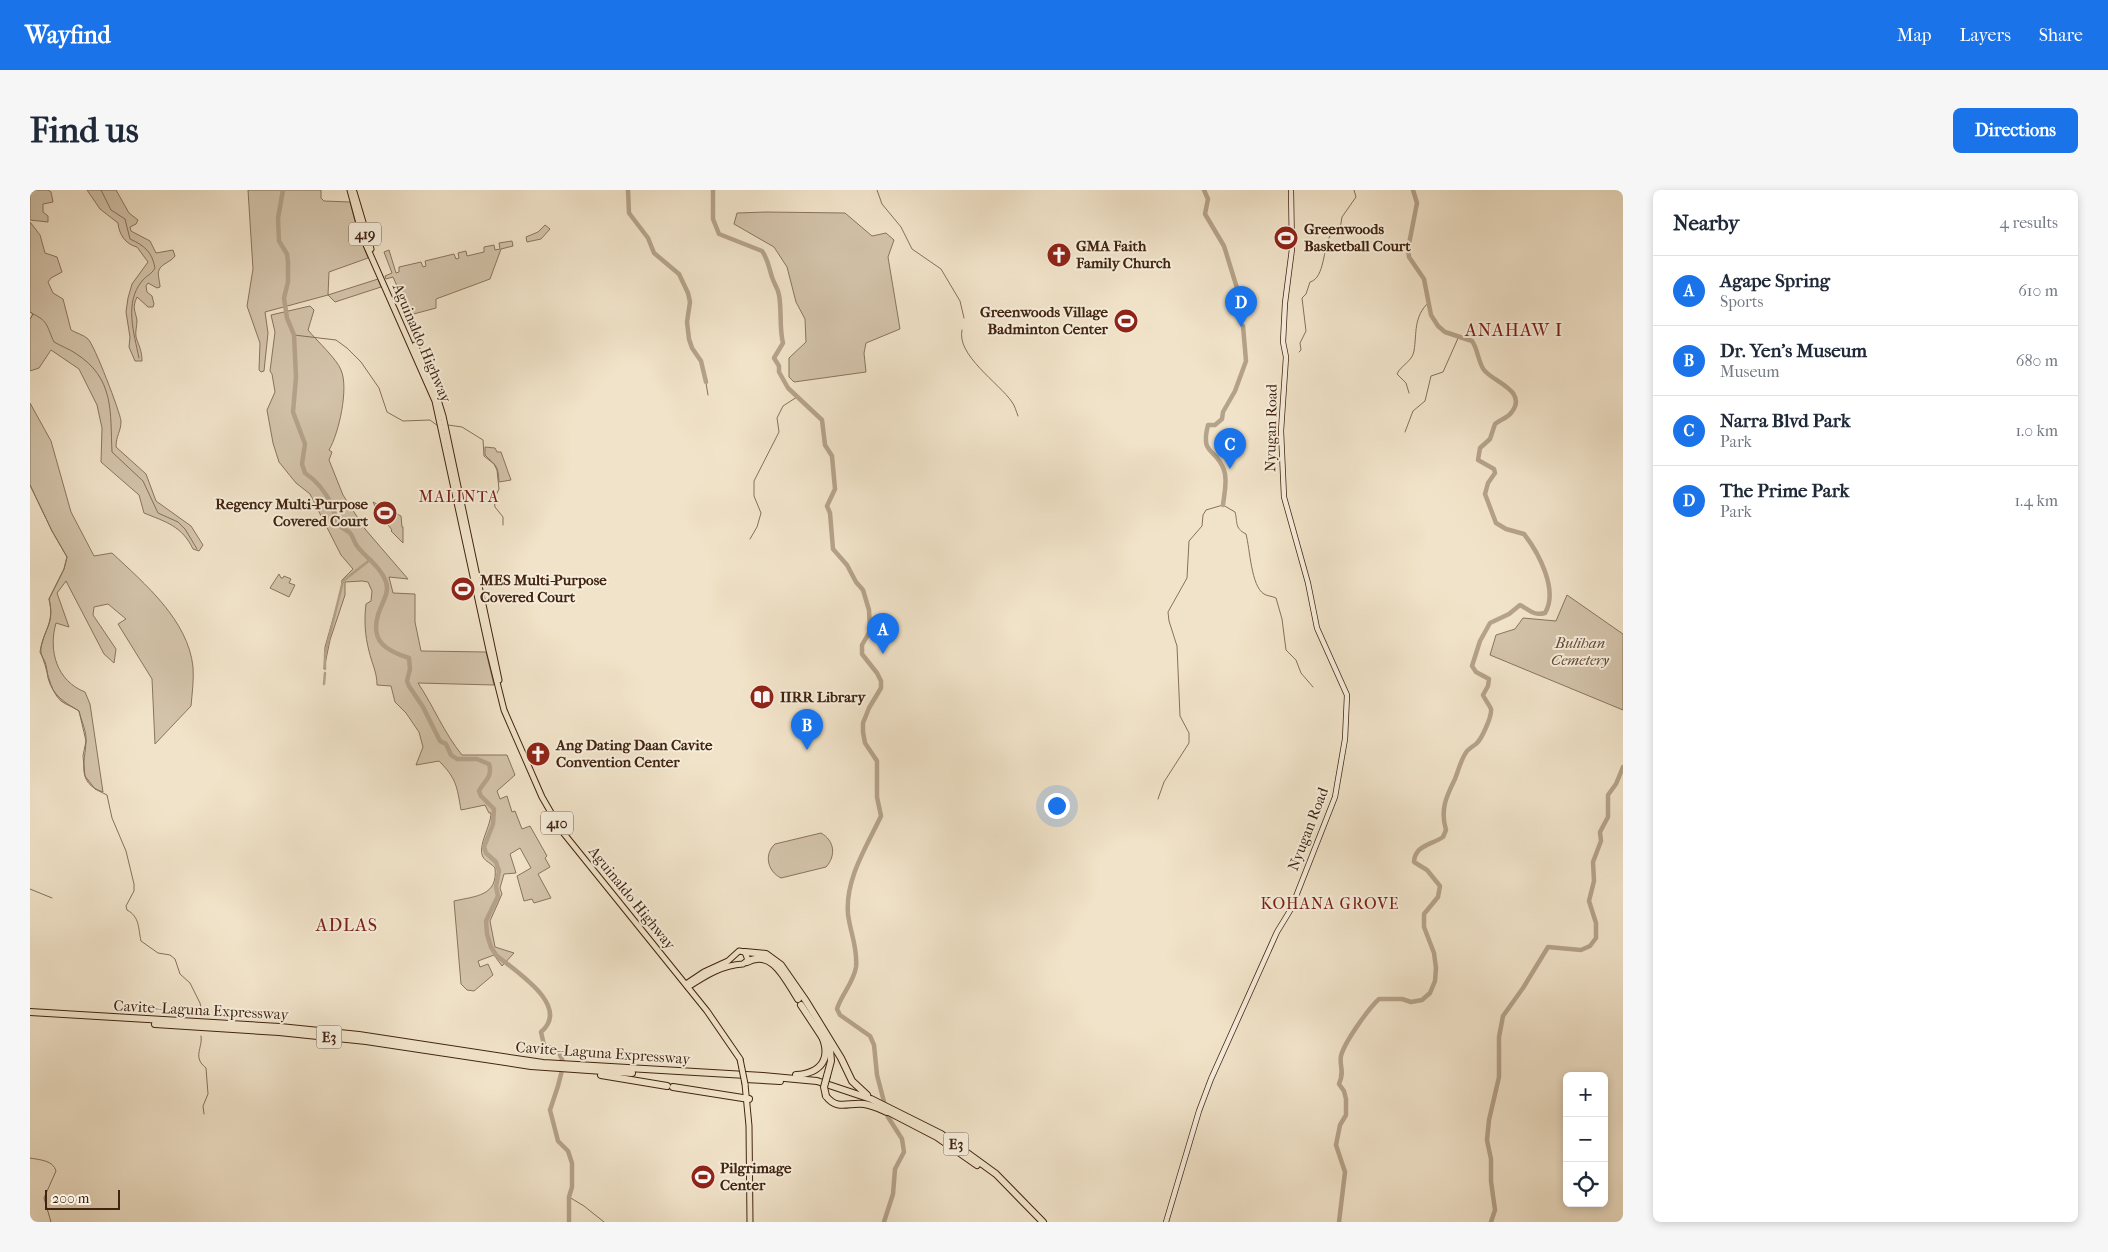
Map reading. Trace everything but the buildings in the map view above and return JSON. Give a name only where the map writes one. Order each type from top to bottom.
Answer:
[{"type":"highway","points":[[745,952],[766,954],[782,965],[841,1058],[852,1081],[871,1101]]},
{"type":"highway","points":[[747,962],[760,958],[774,964],[829,1046],[832,1054],[824,1086],[826,1096],[830,1101],[839,1105],[871,1101]]},
{"type":"highway","name":"Cavite–Laguna Expressway","points":[[30,1012],[309,1035],[554,1066],[809,1084],[871,1101]]},
{"type":"highway","name":"Cavite–Laguna Expressway","points":[[30,1016],[98,1019]]},
{"type":"highway","points":[[763,1076],[800,1075],[816,1070],[822,1064],[825,1056],[826,1045],[821,1034]]},
{"type":"highway","points":[[567,1067],[748,1099]]},
{"type":"highway","name":"Cavite–Laguna Expressway","points":[[567,1067],[763,1076],[817,1081],[871,1101],[941,1134],[986,1166],[1020,1197],[1043,1222]]},
{"type":"highway","name":"Cavite–Laguna Expressway","points":[[902,1116],[937,1137],[981,1168],[1004,1187],[1038,1222]]},
{"type":"main road","name":"Aguinaldo Highway","points":[[352,190],[361,233],[439,402],[500,681],[499,686],[504,710],[514,734],[557,824],[732,1040],[741,1060],[747,1084],[748,1099],[750,1222]]},
{"type":"main road","name":"Nyugan Road","points":[[1166,1222],[1199,1111],[1211,1079],[1277,932],[1291,909],[1335,797],[1346,739],[1346,695],[1317,628],[1308,583],[1283,494],[1281,450],[1286,357],[1283,342],[1286,290],[1292,249],[1291,190]]},
{"type":"main road","points":[[682,979],[696,980],[720,969],[747,962],[748,955],[745,952],[739,951],[726,962],[696,980],[687,986]]},
{"type":"main road","points":[[735,955],[734,960],[739,964]]},
{"type":"main road","points":[[692,992],[696,980]]},
{"type":"green space","points":[[30,190],[48,190],[51,192],[53,202],[43,204],[43,212],[48,216],[48,222],[30,220]]},
{"type":"green space","points":[[87,190],[116,190],[129,213],[138,220],[136,224],[130,227],[131,231],[150,241],[156,253],[173,250],[175,256],[159,270],[160,287],[157,288],[148,283],[146,286],[147,292],[152,296],[153,307],[148,307],[137,297],[135,301],[136,335],[142,361],[135,361],[129,347],[130,337],[126,312],[132,284],[148,262],[137,247],[129,244],[123,238],[118,223],[100,209]]},
{"type":"green space","points":[[248,190],[321,190],[321,198],[324,201],[350,202],[357,229],[368,258],[329,272],[328,295],[265,312],[268,333],[264,371],[261,372],[259,370],[260,343],[247,306],[253,269]]},
{"type":"green space","points":[[737,213],[845,213],[872,236],[886,233],[894,240],[888,257],[900,329],[866,343],[864,353],[866,372],[794,382],[789,377],[789,358],[806,342],[805,319],[796,302],[787,267],[774,247],[734,224]]},
{"type":"green space","points":[[30,222],[40,235],[45,253],[57,257],[62,272],[51,278],[48,282],[53,293],[63,299],[71,330],[88,339],[91,344],[112,392],[121,421],[116,447],[146,474],[156,501],[191,526],[203,545],[199,551],[193,549],[184,535],[173,526],[144,513],[139,495],[101,462],[102,428],[97,405],[79,369],[51,350],[39,368],[30,371],[30,319],[33,314],[30,312]]},
{"type":"green space","points":[[545,225],[550,229],[541,239],[527,242],[526,237],[538,232]]},
{"type":"green space","points":[[512,241],[513,246],[501,249],[490,279],[436,299],[436,308],[410,315],[393,277],[386,279],[385,276],[392,273],[384,252],[389,250],[396,273],[399,272],[399,267],[421,262],[423,267],[426,266],[425,261],[454,254],[456,259],[459,258],[458,253],[466,251],[467,256],[484,252],[484,247],[494,245],[495,250],[500,249],[499,243]]},
{"type":"green space","points":[[378,279],[381,287],[335,302],[328,295]]},
{"type":"green space","points":[[310,306],[314,310],[308,330],[339,366],[343,378],[342,410],[329,450],[332,452],[329,460],[343,495],[365,529],[408,579],[389,577],[393,593],[415,594],[415,622],[421,651],[486,652],[494,685],[418,683],[462,755],[507,755],[515,775],[497,791],[500,799],[507,796],[512,812],[515,811],[522,829],[530,826],[547,856],[545,858],[550,867],[538,874],[551,898],[534,903],[532,899],[524,901],[517,876],[531,868],[520,848],[510,854],[516,873],[504,874],[500,888],[502,894],[490,921],[495,947],[514,953],[502,966],[494,955],[478,961],[480,967],[488,964],[493,975],[474,991],[467,990],[461,984],[454,901],[484,893],[493,884],[495,868],[484,858],[482,852],[491,813],[489,813],[485,805],[461,810],[455,783],[449,772],[439,761],[416,765],[423,747],[419,732],[406,713],[395,702],[391,686],[377,685],[365,628],[366,604],[371,601],[372,591],[368,582],[345,582],[345,595],[330,640],[324,669],[325,647],[341,591],[342,580],[353,569],[341,555],[310,494],[296,483],[279,462],[273,443],[267,410],[275,392],[270,371],[275,332],[271,315]]},
{"type":"green space","points":[[30,403],[51,441],[71,512],[94,556],[112,553],[151,590],[174,618],[183,634],[193,667],[191,706],[155,744],[152,679],[118,624],[126,619],[108,604],[94,607],[93,615],[116,649],[114,663],[104,654],[66,581],[57,593],[69,627],[56,623],[53,644],[54,654],[61,673],[75,687],[85,692],[90,704],[103,792],[94,788],[85,778],[86,738],[79,711],[61,701],[53,690],[40,652],[41,644],[50,621],[49,599],[64,569],[67,557],[30,485]]},
{"type":"green space","points":[[485,447],[495,448],[497,452],[501,452],[511,480],[499,482],[497,469],[485,455]]},
{"type":"green space","points":[[373,502],[401,516],[403,543],[379,515]]},
{"type":"green space","points":[[279,574],[281,578],[284,576],[291,579],[289,583],[295,585],[289,597],[270,588]]},
{"type":"green space","name":"Bulihan Cemetery","points":[[1567,595],[1623,634],[1623,710],[1490,655],[1496,635],[1515,629],[1523,618],[1556,621]]},
{"type":"green space","points":[[821,833],[829,840],[833,854],[826,867],[781,878],[776,875],[770,867],[768,857],[775,844]]},
{"type":"waterway","points":[[101,190],[111,210],[125,219],[130,239],[147,250],[155,268],[142,281],[133,299],[133,328],[139,358]]},
{"type":"waterway","points":[[283,190],[278,218],[279,241],[287,254],[288,262],[288,282],[284,298],[287,318],[294,335],[296,377],[293,412],[305,444],[302,464],[305,473],[327,495],[338,523],[350,533],[357,546],[384,577],[387,590],[376,624],[378,639],[387,648],[409,658],[410,669],[407,681],[440,741],[446,744],[451,755],[457,759],[477,759],[489,764],[489,776],[479,791],[481,796],[494,809],[493,824],[484,847],[486,853],[496,862],[499,871],[496,887],[498,896],[486,921],[487,934],[496,955],[537,990],[545,1000],[550,1011],[549,1022],[541,1032],[544,1045],[558,1051],[562,1059],[563,1066],[550,1110],[558,1141],[568,1151],[572,1163],[569,1222]]},
{"type":"waterway","points":[[628,190],[629,213],[648,238],[654,253],[679,274],[688,293],[690,302],[687,322],[689,339],[692,348],[701,361],[706,382]]},
{"type":"waterway","points":[[713,190],[713,219],[719,234],[762,251],[778,290],[783,343],[774,358],[788,388],[822,420],[825,445],[832,456],[835,489],[827,506],[830,513],[833,549],[847,565],[856,582],[863,590],[869,610],[870,631],[862,645],[862,654],[881,681],[881,688],[869,708],[863,723],[865,743],[877,761],[877,797],[881,816],[858,863],[850,888],[848,914],[856,953],[856,967],[853,978],[837,1009],[840,1015],[870,1036],[874,1045],[877,1075],[888,1117],[902,1139],[904,1152],[895,1169],[893,1194],[884,1222]]},
{"type":"waterway","points":[[877,190],[882,204],[901,227],[912,249],[941,269],[960,301],[964,318]]},
{"type":"waterway","points":[[1204,190],[1208,199],[1205,214],[1224,246],[1241,301],[1243,319]]},
{"type":"waterway","points":[[1299,352],[1301,350],[1300,343],[1306,331],[1302,298],[1306,294],[1310,282],[1315,279],[1321,269],[1330,236],[1340,229],[1342,217],[1356,197],[1354,190]]},
{"type":"waterway","points":[[1339,1222],[1345,1172],[1336,1145],[1340,1125],[1346,1115],[1346,1099],[1344,1091],[1339,1084],[1342,1076],[1341,1056],[1357,1026],[1379,999],[1402,999],[1411,1002],[1422,1000],[1430,993],[1435,981],[1434,953],[1424,927],[1424,914],[1438,897],[1440,886],[1427,870],[1414,862],[1415,856],[1420,849],[1443,837],[1446,830],[1444,810],[1449,792],[1465,754],[1484,733],[1490,717],[1491,709],[1483,695],[1488,686],[1489,679],[1476,672],[1472,666],[1480,641],[1490,623],[1509,614],[1520,605],[1534,613],[1545,613],[1549,604],[1550,593],[1545,572],[1524,534],[1506,529],[1496,523],[1485,494],[1488,483],[1495,473],[1494,469],[1478,460],[1480,448],[1490,439],[1495,424],[1511,413],[1516,399],[1508,388],[1484,370],[1472,341],[1445,332],[1438,326],[1431,315],[1424,279],[1409,257],[1408,249],[1417,203],[1413,190]]},
{"type":"waterway","points":[[1409,393],[1406,383],[1397,374],[1413,355],[1418,319],[1420,313],[1429,302]]},
{"type":"waterway","points":[[30,312],[33,314],[30,319]]},
{"type":"waterway","points":[[33,314],[45,322],[54,342],[75,353],[97,373],[108,397],[112,452],[143,481],[158,513],[178,522],[185,529],[197,549]]},
{"type":"waterway","points":[[1223,505],[1226,483],[1225,474],[1221,463],[1207,447],[1206,435],[1208,425],[1215,425],[1222,419],[1223,412],[1235,391],[1246,361],[1243,326]]},
{"type":"waterway","points":[[962,330],[965,349],[980,368],[1006,394],[1015,407],[1018,416]]},
{"type":"waterway","points":[[294,335],[336,340],[361,362],[379,388],[387,412],[403,421],[430,420],[438,426]]},
{"type":"waterway","points":[[1405,432],[1413,411],[1425,401],[1431,376],[1443,372],[1459,336]]},
{"type":"waterway","points":[[706,383],[708,395]]},
{"type":"waterway","points":[[750,539],[757,527],[761,513],[754,496],[754,481],[779,432],[777,418],[783,406],[797,397]]},
{"type":"waterway","points":[[448,425],[462,427],[483,440],[484,456],[494,464],[497,470],[499,489],[494,499],[495,507],[503,517],[503,525]]},
{"type":"waterway","points":[[30,485],[67,557],[64,569],[49,599],[51,614],[41,648],[48,678],[56,694],[79,711],[86,741],[83,756],[85,776],[95,789],[107,795],[112,818],[126,851],[134,884],[134,891],[126,906],[127,910],[136,919],[141,941],[158,953],[170,955],[175,959],[180,974],[190,983],[200,1003],[202,1013]]},
{"type":"waterway","points":[[1158,799],[1164,782],[1189,743],[1189,733],[1180,716],[1177,646],[1168,612],[1187,578],[1189,541],[1202,526],[1203,515],[1206,510],[1223,505],[1235,512],[1238,527],[1246,534],[1256,583],[1264,594],[1276,598],[1282,619],[1286,650],[1296,660],[1301,673],[1313,687]]},
{"type":"waterway","points":[[325,669],[325,654],[343,581],[371,559]]},
{"type":"waterway","points":[[324,684],[325,673]]},
{"type":"waterway","points":[[1491,1222],[1495,1210],[1491,1181],[1491,1159],[1487,1140],[1489,1120],[1499,1077],[1499,1037],[1503,1016],[1548,947],[1581,950],[1590,946],[1596,938],[1596,923],[1589,901],[1594,881],[1593,862],[1601,841],[1600,832],[1608,817],[1608,795],[1616,784],[1623,767]]},
{"type":"waterway","points":[[30,889],[52,898]]},
{"type":"waterway","points":[[201,1036],[199,1056],[206,1068],[208,1094],[203,1106],[204,1114]]},
{"type":"waterway","points":[[30,1158],[49,1163],[56,1171],[44,1198],[51,1222]]},
{"type":"waterway","points":[[569,1197],[604,1222]]},
{"type":"place","name":"Greenwoods Basketball Court","points":[[1286,238]]},
{"type":"place","name":"GMA Faith Family Church","points":[[1059,255]]},
{"type":"place","name":"Greenwoods Village Badminton Center","points":[[1126,321]]},
{"type":"place","name":"The Prime Park","points":[[1241,327]]},
{"type":"place","name":"Narra Blvd Park","points":[[1230,469]]},
{"type":"place","name":"Regency Multi-Purpose Covered Court","points":[[385,513]]},
{"type":"place","name":"MES Multi-Purpose Covered Court","points":[[463,589]]},
{"type":"place","name":"Agape Spring","points":[[883,654]]},
{"type":"place","name":"IIRR Library","points":[[762,697]]},
{"type":"place","name":"Dr. Yen's Museum","points":[[807,750]]},
{"type":"place","name":"Ang Dating Daan Cavite Convention Center","points":[[538,754]]},
{"type":"place","name":"Pilgrimage Center","points":[[703,1177]]},
{"type":"district","name":"ANAHAW I","points":[[1514,330]]},
{"type":"district","name":"MALINTA","points":[[459,496]]},
{"type":"district","name":"KOHANA GROVE","points":[[1330,903]]},
{"type":"district","name":"ADLAS","points":[[347,925]]}]
